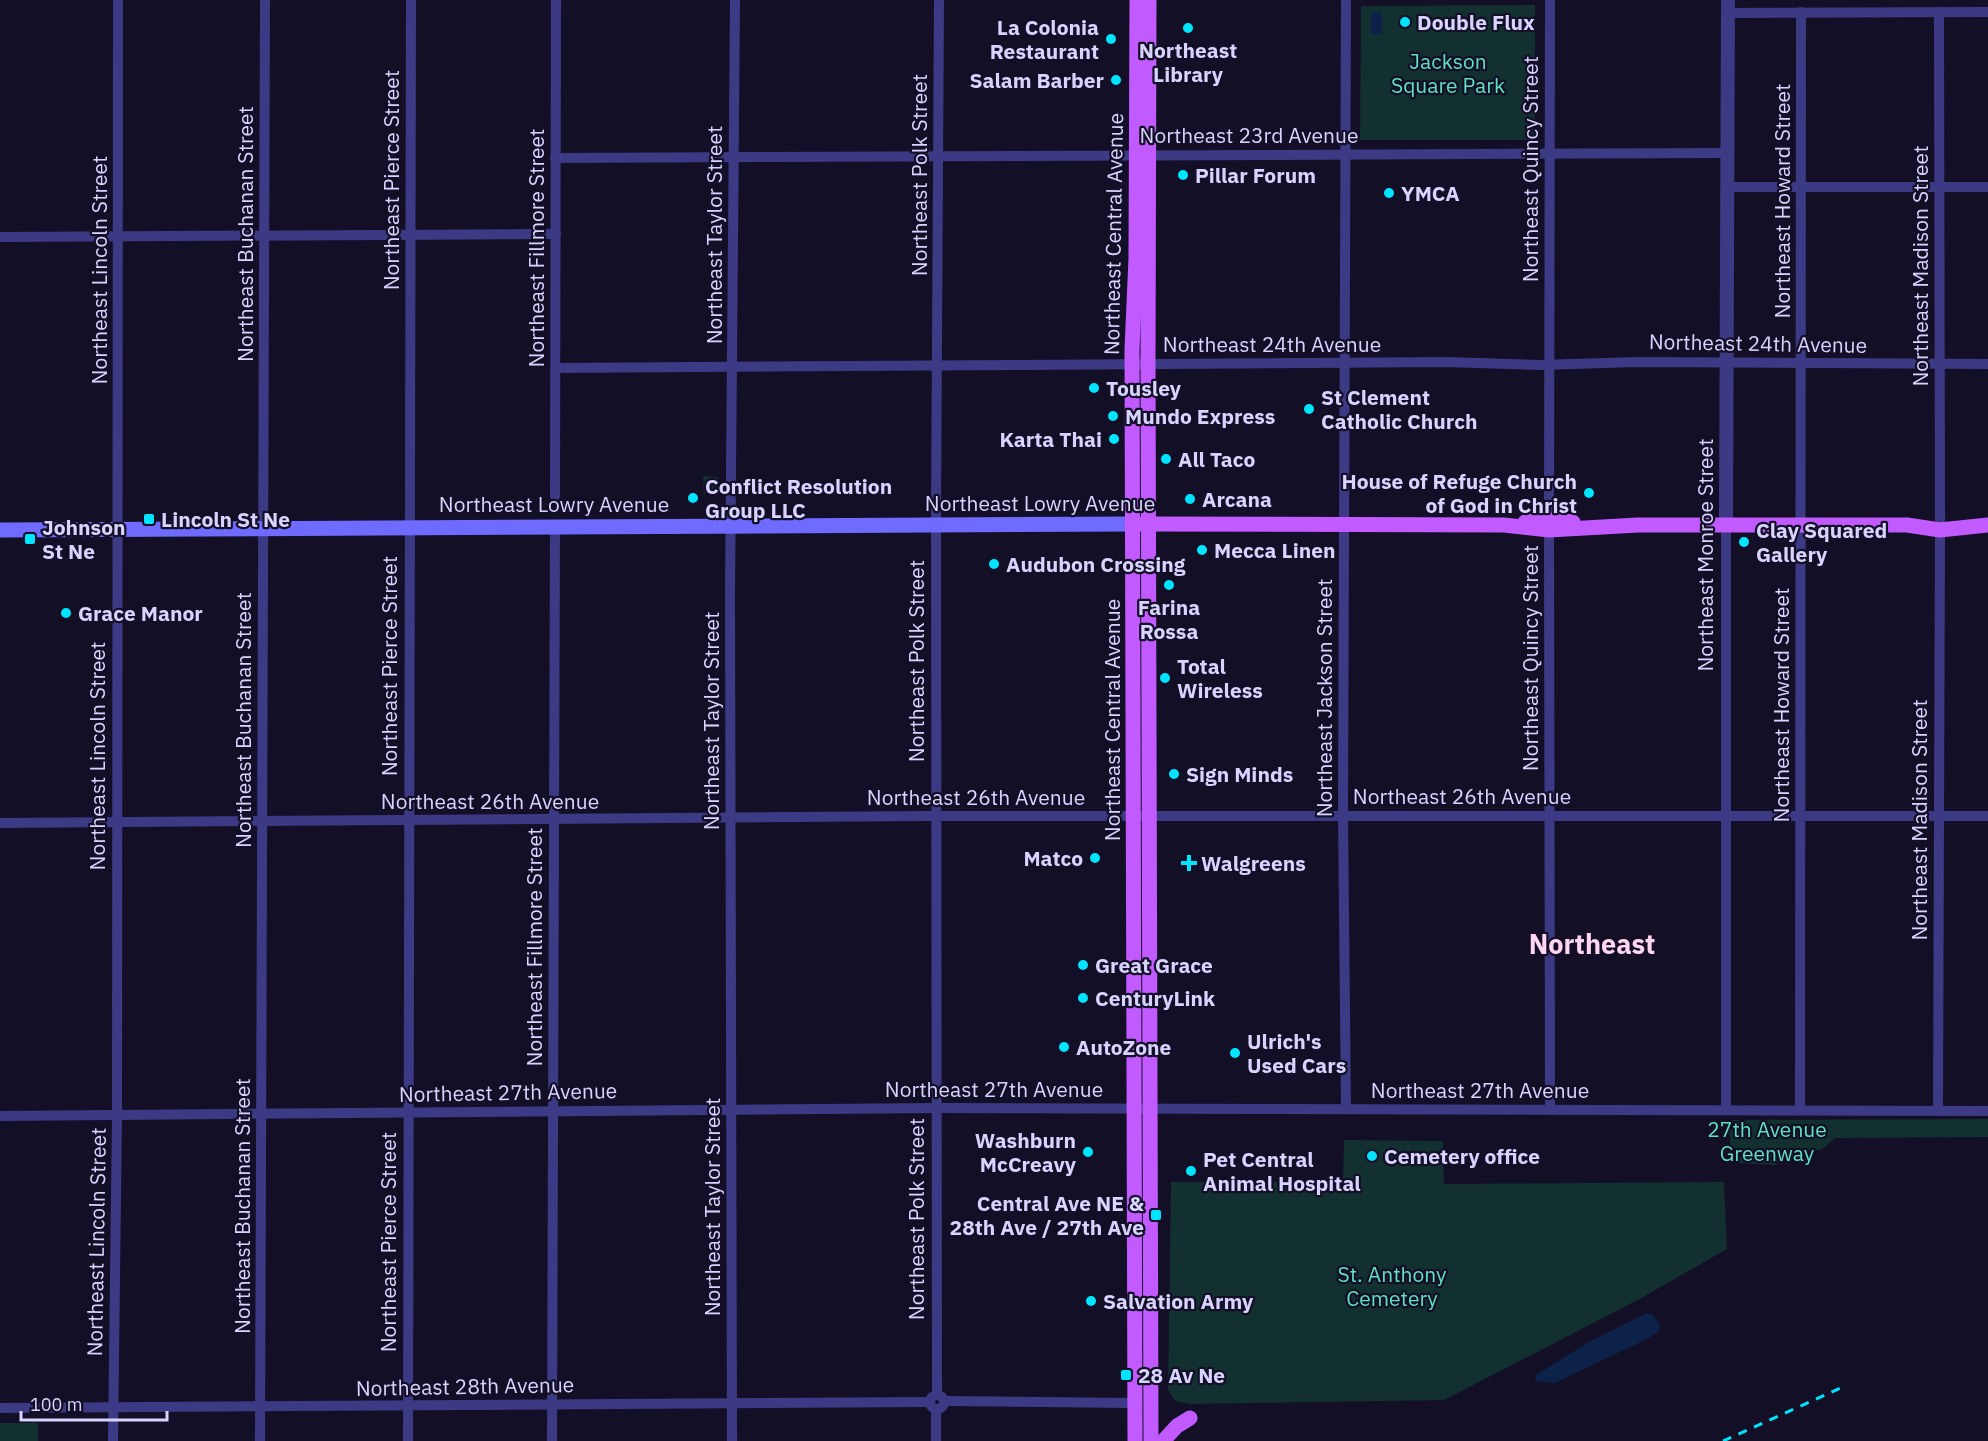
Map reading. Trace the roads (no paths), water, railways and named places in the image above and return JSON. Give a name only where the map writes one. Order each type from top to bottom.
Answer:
[{"type":"main road","name":"Northeast Central Avenue","points":[[1137,0],[1142,154]]},
{"type":"main road","name":"Northeast Central Avenue","points":[[1135,1441],[1133,1403],[1133,524],[1140,364],[1142,154],[1149,0]]},
{"type":"main road","name":"Northeast Central Avenue","points":[[1140,364],[1150,523],[1151,1441]]},
{"type":"main road","name":"Northeast Lowry Avenue","points":[[0,530],[1150,523],[1981,525]]},
{"type":"main road","points":[[1163,1441],[1177,1426],[1190,1418]]},
{"type":"street","name":"Northeast Lincoln Street","points":[[113,1441],[117,1115],[118,0]]},
{"type":"street","name":"Northeast Buchanan Street","points":[[260,1441],[265,0]]},
{"type":"street","name":"Northeast Pierce Street","points":[[408,1441],[407,821],[411,0]]},
{"type":"street","name":"Northeast Fillmore Street","points":[[555,496],[556,0]]},
{"type":"street","name":"Northeast Taylor Street","points":[[732,1441],[730,1110],[735,0]]},
{"type":"street","name":"Northeast Polk Street","points":[[936,1441],[936,524],[939,0]]},
{"type":"street","name":"Northeast Jackson Street","points":[[1346,0],[1343,815],[1346,1109]]},
{"type":"street","name":"Northeast Quincy Street","points":[[1550,0],[1548,153],[1550,1109]]},
{"type":"street","points":[[1728,6],[1801,12],[1988,12]]},
{"type":"street","name":"Northeast Monroe Street","points":[[1726,1110],[1728,6]]},
{"type":"street","name":"Northeast Howard Street","points":[[1800,1110],[1801,12]]},
{"type":"street","name":"Northeast Madison Street","points":[[1938,1111],[1939,12]]},
{"type":"street","name":"Northeast 23rd Avenue","points":[[555,158],[938,154],[1727,153]]},
{"type":"street","points":[[1727,187],[1988,187]]},
{"type":"street","points":[[0,237],[556,234]]},
{"type":"street","name":"Northeast 24th Avenue","points":[[556,368],[1446,362],[1549,365],[1726,362],[1988,364]]},
{"type":"street","name":"Northeast Fillmore Street","points":[[552,1441],[555,525]]},
{"type":"street","name":"Northeast 26th Avenue","points":[[0,823],[936,816],[1988,816]]},
{"type":"street","name":"Northeast 27th Avenue","points":[[0,1116],[936,1108],[1988,1111]]},
{"type":"street","name":"Northeast 28th Avenue","points":[[0,1408],[553,1403],[644,1405],[732,1402],[1133,1403]]},
{"type":"water","points":[[1371,12],[1382,12],[1382,34],[1371,34]]},
{"type":"water","points":[[1647,1313],[1652,1314],[1660,1324],[1659,1331],[1647,1339],[1555,1383],[1535,1381],[1536,1375],[1587,1343]]},
{"type":"railway","points":[[1723,1441],[1845,1386]]},
{"type":"place","name":"Double Flux","points":[[1405,22]]},
{"type":"place","name":"Northeast Library","points":[[1188,28]]},
{"type":"place","name":"La Colonia Restaurant","points":[[1111,39]]},
{"type":"place","name":"Salam Barber","points":[[1116,80]]},
{"type":"place","name":"Pillar Forum","points":[[1183,175]]},
{"type":"place","name":"YMCA","points":[[1389,193]]},
{"type":"place","name":"Tousley","points":[[1094,388]]},
{"type":"place","name":"St Clement Catholic Church","points":[[1309,409]]},
{"type":"place","name":"Mundo Express","points":[[1113,416]]},
{"type":"place","name":"Karta Thai","points":[[1114,439]]},
{"type":"place","name":"All Taco","points":[[1166,459]]},
{"type":"place","name":"House of Refuge Church of God in Christ","points":[[1589,493]]},
{"type":"place","name":"Conflict Resolution Group LLC","points":[[693,498]]},
{"type":"place","name":"Arcana","points":[[1190,499]]},
{"type":"place","name":"Lincoln St Ne","points":[[149,519]]},
{"type":"place","name":"Johnson St Ne","points":[[30,539]]},
{"type":"place","name":"Clay Squared Gallery","points":[[1744,542]]},
{"type":"place","name":"Mecca Linen","points":[[1202,550]]},
{"type":"place","name":"Audubon Crossing","points":[[994,564]]},
{"type":"place","name":"Farina Rossa","points":[[1169,585]]},
{"type":"place","name":"Grace Manor","points":[[66,613]]},
{"type":"place","name":"Total Wireless","points":[[1165,678]]},
{"type":"place","name":"Sign Minds","points":[[1174,774]]},
{"type":"place","name":"Matco","points":[[1095,858]]},
{"type":"place","name":"Walgreens","points":[[1189,863]]},
{"type":"place","name":"Great Grace","points":[[1083,965]]},
{"type":"place","name":"CenturyLink","points":[[1083,998]]},
{"type":"place","name":"AutoZone","points":[[1064,1047]]},
{"type":"place","name":"Ulrich's Used Cars","points":[[1235,1053]]},
{"type":"place","name":"Washburn McCreavy","points":[[1088,1152]]},
{"type":"place","name":"Cemetery office","points":[[1372,1156]]},
{"type":"place","name":"Pet Central Animal Hospital","points":[[1191,1171]]},
{"type":"place","name":"Central Ave NE & 28th Ave / 27th Ave","points":[[1156,1215]]},
{"type":"place","name":"Salvation Army","points":[[1091,1301]]},
{"type":"place","name":"28 Av Ne","points":[[1126,1375]]},
{"type":"district","name":"Northeast","points":[[1592,943]]},
{"type":"park label","name":"Jackson Square Park","points":[[1448,73]]},
{"type":"park label","name":"27th Avenue Greenway","points":[[1767,1141]]},
{"type":"park label","name":"St. Anthony Cemetery","points":[[1392,1286]]}]
